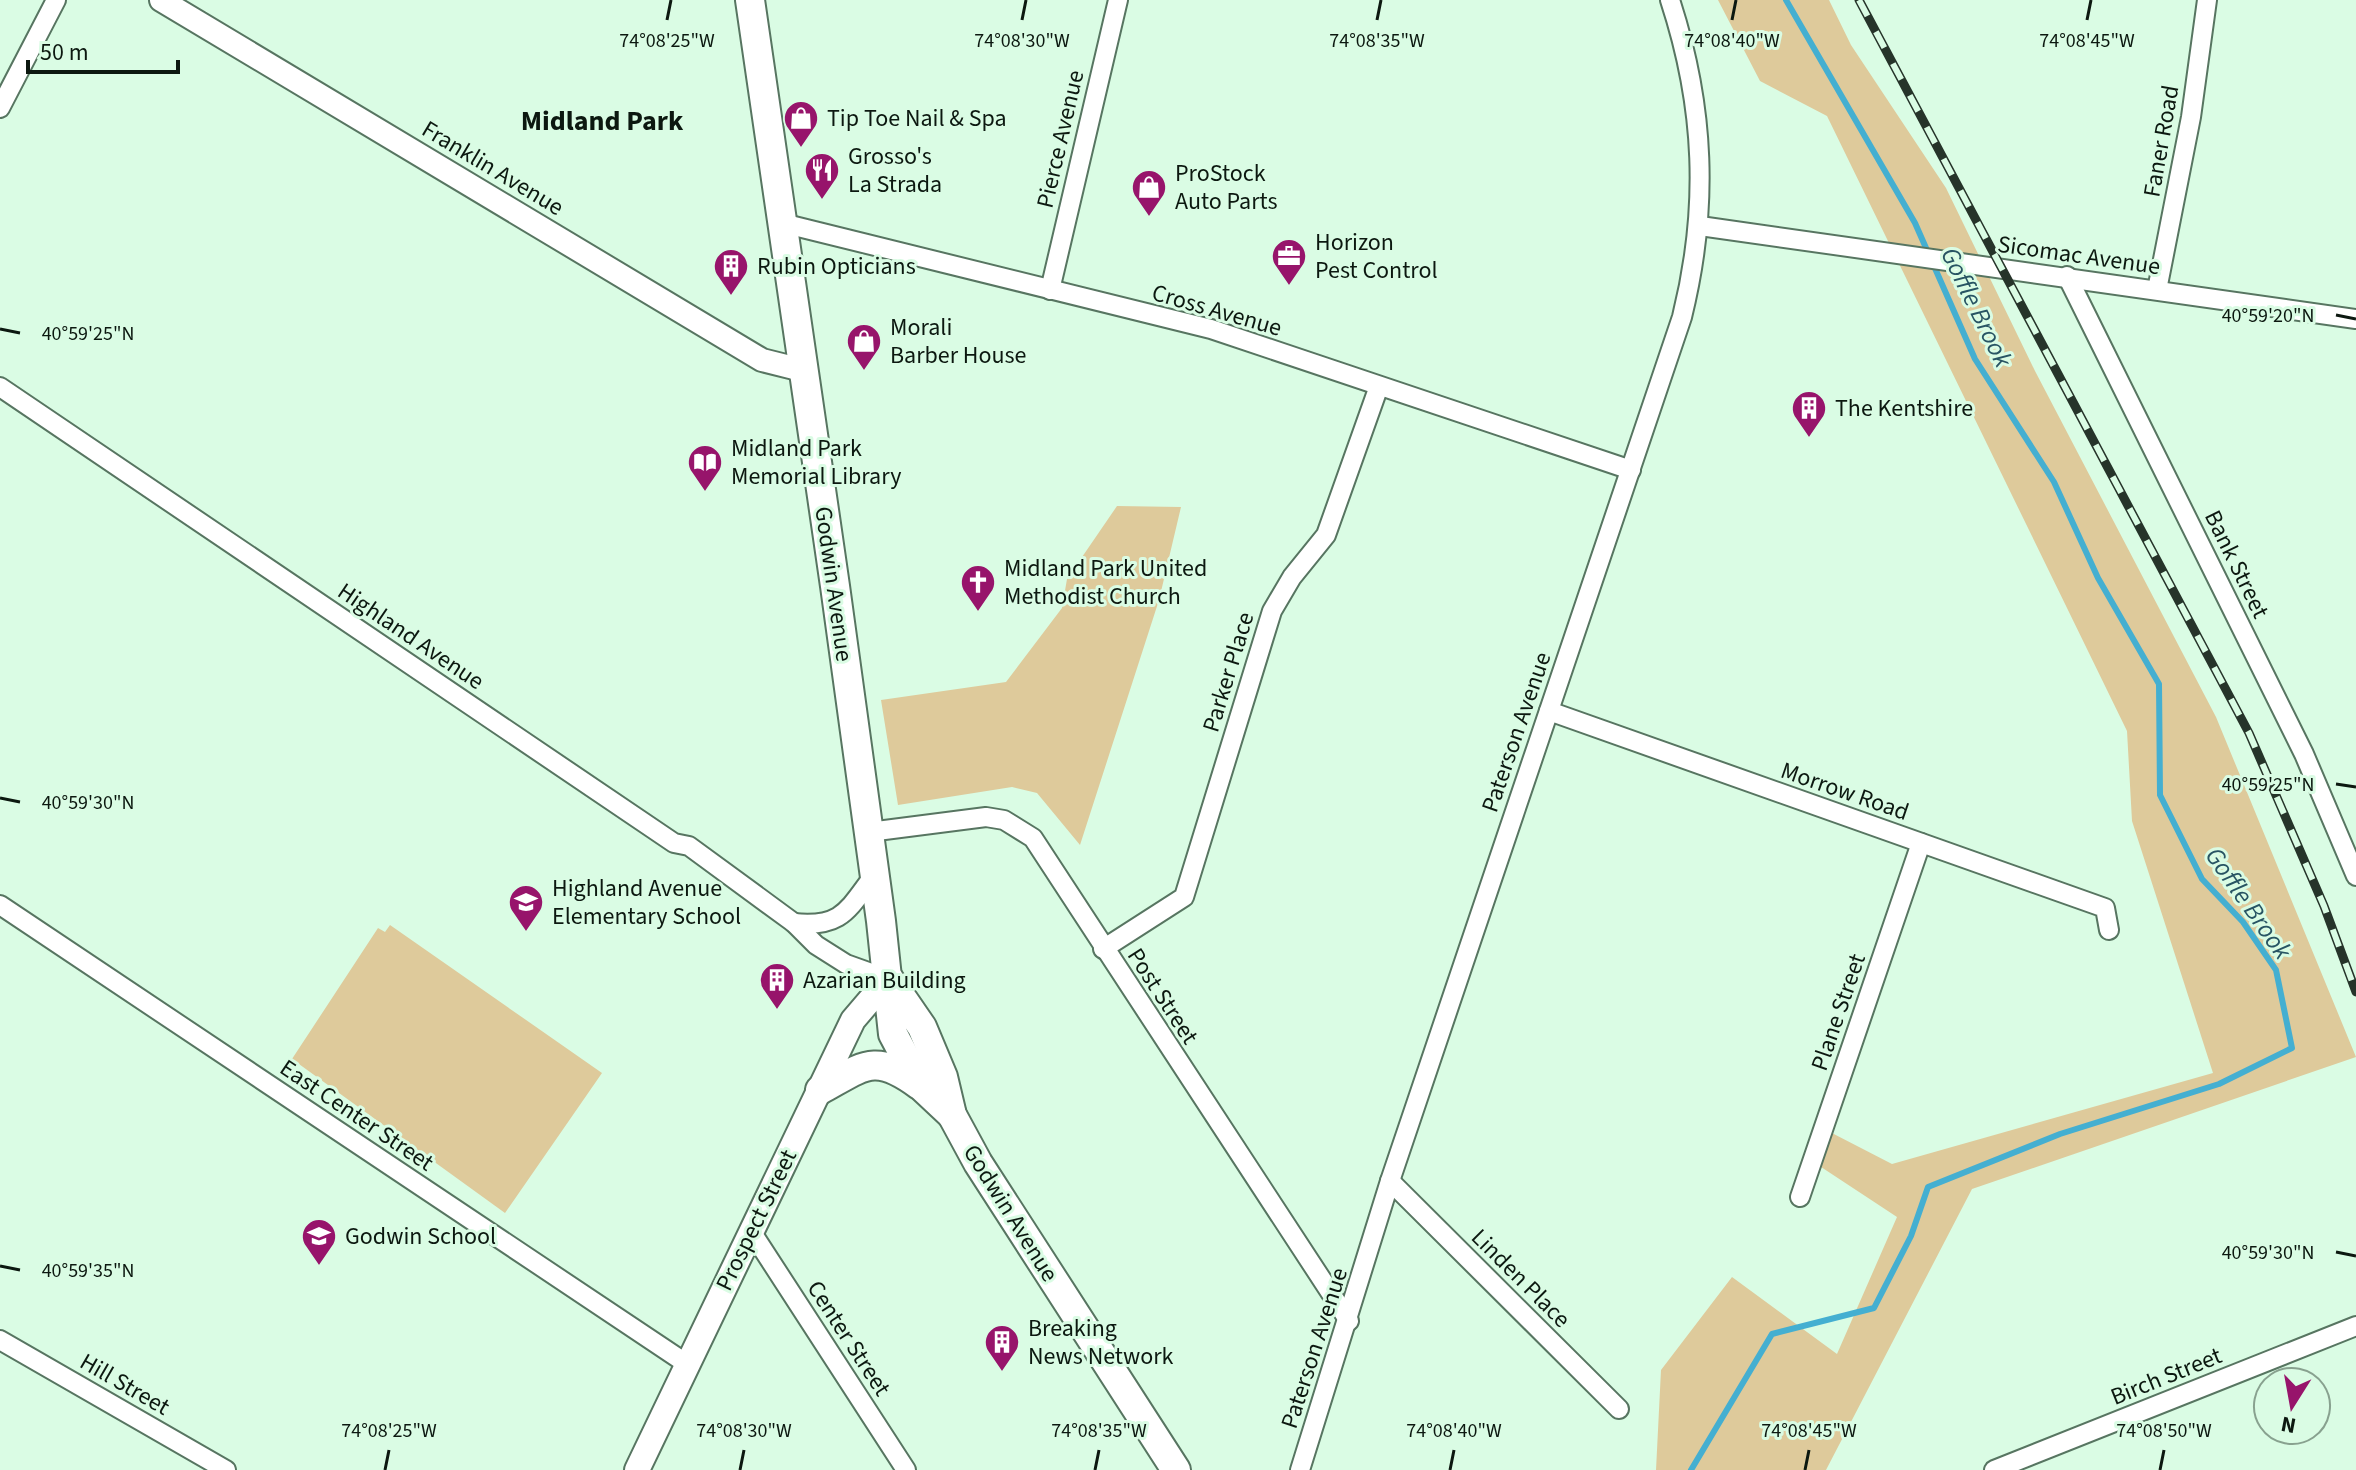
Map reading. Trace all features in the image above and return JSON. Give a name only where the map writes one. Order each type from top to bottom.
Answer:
[{"type":"main road","name":"Godwin Avenue","points":[[750,0],[875,874],[893,1034],[920,1085],[952,1115],[1113,1376],[1176,1470]]},
{"type":"main road","name":"Godwin Avenue","points":[[888,979],[922,1027],[943,1077],[952,1115]]},
{"type":"main road","name":"Prospect Street","points":[[637,1470],[853,1020],[888,979]]},
{"type":"main road","points":[[820,1090],[854,1070],[873,1065],[894,1066],[920,1085]]},
{"type":"street","points":[[0,108],[56,0]]},
{"type":"street","name":"Franklin Avenue","points":[[161,0],[762,360],[802,370]]},
{"type":"street","name":"Pierce Avenue","points":[[1050,290],[1118,0]]},
{"type":"street","name":"Paterson Avenue","points":[[1300,1470],[1349,1321],[1390,1181],[1682,317],[1700,226],[1700,127],[1694,84],[1670,0]]},
{"type":"street","name":"Faner Road","points":[[2157,290],[2191,117],[2207,0]]},
{"type":"street","name":"Cross Avenue","points":[[782,223],[1211,329],[1631,470]]},
{"type":"street","name":"Sicomac Avenue","points":[[1700,226],[2356,319]]},
{"type":"street","name":"Bank Street","points":[[2067,276],[2304,754],[2356,876]]},
{"type":"street","name":"Parker Place","points":[[1103,949],[1184,897],[1272,611],[1292,577],[1326,535],[1379,386]]},
{"type":"street","name":"Highland Avenue","points":[[0,387],[674,843],[689,846],[794,923],[816,945],[846,964],[888,979]]},
{"type":"street","name":"Morrow Road","points":[[1549,711],[2105,908],[2109,930]]},
{"type":"street","name":"Post Street","points":[[869,832],[986,817],[1021,828],[1044,853],[1103,949],[1349,1321]]},
{"type":"street","name":"Plane Street","points":[[1800,1197],[1921,843]]},
{"type":"street","points":[[794,923],[822,926],[839,917],[875,874]]},
{"type":"street","name":"East Center Street","points":[[0,905],[687,1364]]},
{"type":"street","name":"Linden Place","points":[[1390,1181],[1619,1409]]},
{"type":"street","name":"Center Street","points":[[751,1231],[906,1470]]},
{"type":"street","name":"Birch Street","points":[[1994,1470],[2356,1326]]},
{"type":"street","name":"Hill Street","points":[[0,1340],[226,1470]]},
{"type":"shaded area","points":[[1718,0],[1829,0],[1851,45],[1946,188],[2035,371],[2216,717],[2356,1057],[1972,1189],[1826,1470],[1656,1470],[1661,1370],[1732,1277],[1837,1354],[1897,1217],[1815,1163],[1828,1131],[1892,1164],[2213,1073],[2132,821],[2127,731],[1827,116],[1760,81]]},
{"type":"shaded area","points":[[1117,506],[1181,507],[1159,600],[1080,845],[1037,793],[1012,787],[898,805],[881,700],[1006,682],[1062,608],[1067,579]]},
{"type":"shaded area","points":[[390,925],[602,1073],[505,1213],[292,1059],[378,928],[385,932]]},
{"type":"waterway","name":"Goffle Brook","points":[[1691,1470],[1772,1334],[1874,1308],[1911,1236],[1928,1187],[2060,1134],[2219,1084],[2292,1048],[2276,970],[2243,922],[2202,879],[2160,795],[2159,684],[2098,578],[2054,482],[1975,359],[1915,223],[1786,0]]},
{"type":"railway","points":[[1859,0],[2249,733],[2324,906],[2356,992]]},
{"type":"place","name":"Tip Toe Nail & Spa","points":[[801,149]]},
{"type":"place","name":"Grosso's La Strada","points":[[822,201]]},
{"type":"place","name":"ProStock Auto Parts","points":[[1149,218]]},
{"type":"place","name":"Horizon Pest Control","points":[[1289,287]]},
{"type":"place","name":"Rubin Opticians","points":[[731,297]]},
{"type":"place","name":"Morali Barber House","points":[[864,372]]},
{"type":"place","name":"The Kentshire","points":[[1809,439]]},
{"type":"place","name":"Midland Park Memorial Library","points":[[705,493]]},
{"type":"place","name":"Midland Park United Methodist Church","points":[[978,613]]},
{"type":"place","name":"Highland Avenue Elementary School","points":[[526,933]]},
{"type":"place","name":"Azarian Building","points":[[777,1011]]},
{"type":"place","name":"Godwin School","points":[[319,1267]]},
{"type":"place","name":"Breaking News Network","points":[[1002,1373]]},
{"type":"district","name":"Midland Park","points":[[602,120]]}]
